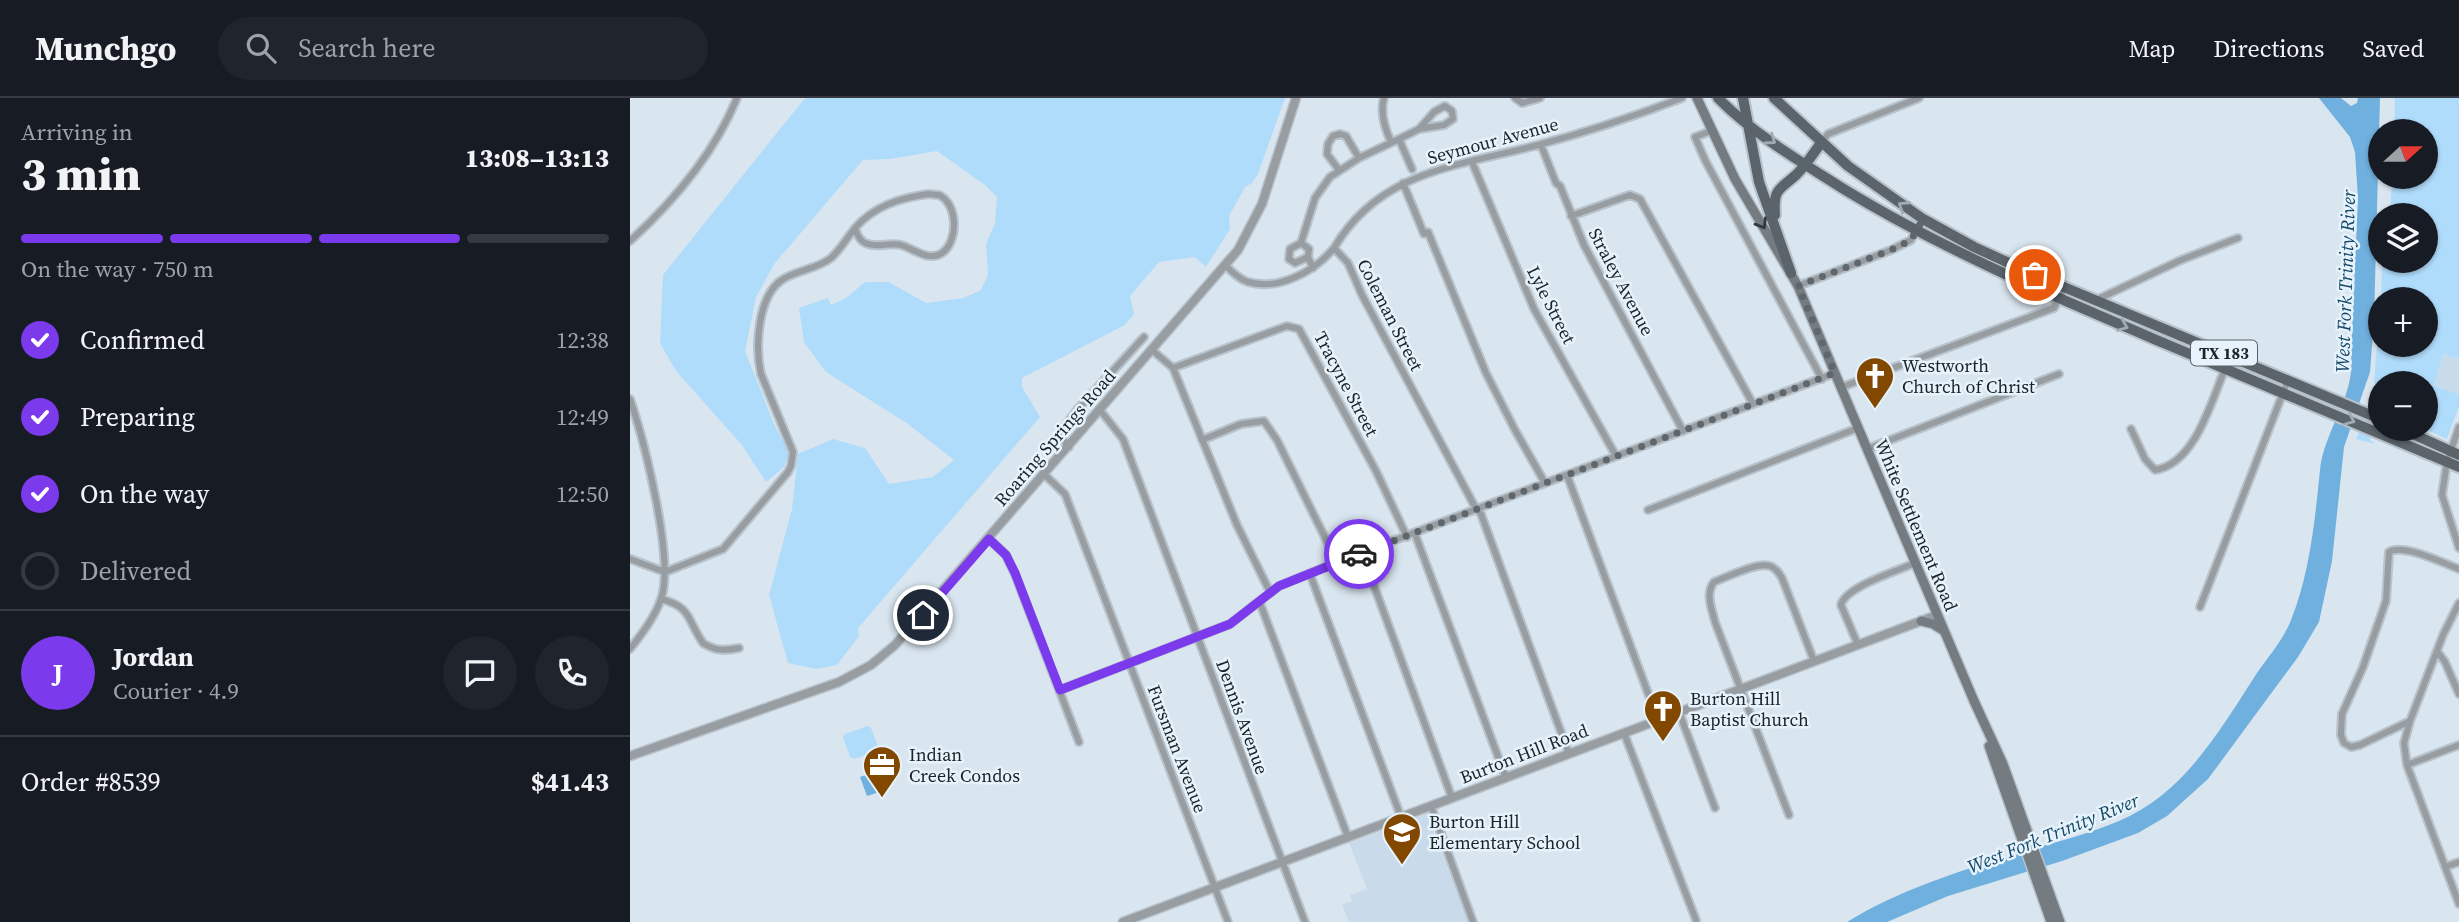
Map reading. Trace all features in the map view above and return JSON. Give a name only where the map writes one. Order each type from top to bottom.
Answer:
[{"type":"main road","name":"White Settlement Road","points":[[1697,98],[1735,179],[1798,286],[1974,701],[2060,922]]},
{"type":"main road","name":"TX 183","points":[[1718,98],[1749,124],[1828,179],[1916,232],[1976,262],[2060,300],[2385,435],[2452,456]]},
{"type":"main road","points":[[1743,98],[1759,182],[1791,273]]},
{"type":"main road","name":"TX 183","points":[[1774,98],[1848,166],[1923,219],[1973,247],[2368,414]]},
{"type":"main road","points":[[1777,232],[1774,202],[1777,192],[1784,183],[1794,177],[1821,143]]},
{"type":"main road","points":[[1794,177],[1814,176],[1828,179]]},
{"type":"main road","name":"TX 183","points":[[2424,441],[2452,456],[2459,467]]},
{"type":"main road","points":[[1921,621],[1944,631]]},
{"type":"main road","name":"White Settlement Road","points":[[2047,894],[2052,922]]},
{"type":"street","points":[[630,241],[675,197],[713,142],[737,98]]},
{"type":"street","name":"Roaring Springs Road","points":[[630,756],[839,682],[871,665],[908,632],[1244,240],[1262,204],[1296,98]]},
{"type":"street","points":[[1515,98],[1522,103],[1540,98]]},
{"type":"street","name":"Seymour Avenue","points":[[1334,248],[1346,229],[1363,211],[1382,195],[1416,177],[1541,145],[1682,98]]},
{"type":"street","points":[[1821,143],[1828,134],[1919,98]]},
{"type":"street","points":[[1374,99],[1384,100],[1384,122],[1412,169]]},
{"type":"street","points":[[1301,243],[1321,188],[1339,170],[1419,129],[1448,124],[1453,119],[1452,111],[1445,106],[1438,108],[1419,129]]},
{"type":"street","points":[[1711,131],[1695,137],[1705,160],[1822,379]]},
{"type":"street","points":[[1339,170],[1327,154],[1328,144],[1334,136],[1346,136],[1359,158]]},
{"type":"street","name":"Straley Avenue","points":[[1541,145],[1584,245],[1683,431]]},
{"type":"street","name":"Lyle Street","points":[[1472,162],[1534,309],[1616,456]]},
{"type":"street","points":[[1403,183],[1486,373],[1545,483]]},
{"type":"street","points":[[630,559],[665,572],[723,549],[792,466],[793,452],[761,374],[758,360],[763,310],[769,293],[781,279],[830,259],[855,228],[881,207],[909,196],[939,195],[946,201],[954,224],[954,235],[949,247],[942,253],[929,256],[899,244],[868,244],[861,240],[855,228]]},
{"type":"street","points":[[1572,216],[1630,195],[1640,199],[1753,404]]},
{"type":"street","points":[[1798,286],[1911,240],[1923,219]]},
{"type":"street","points":[[2091,312],[2096,300],[2181,260],[2238,238]]},
{"type":"street","points":[[1301,243],[1290,249],[1289,259],[1295,263],[1308,257]]},
{"type":"street","points":[[1301,243],[1309,249],[1308,257],[1313,268]]},
{"type":"street","name":"Coleman Street","points":[[1225,265],[1247,282],[1261,284],[1278,283],[1313,268],[1334,248],[1348,263],[1362,295],[1481,514],[1569,754]]},
{"type":"street","points":[[1842,387],[2054,308],[2065,287]]},
{"type":"street","name":"Tracyne Street","points":[[1173,368],[1287,326],[1299,329],[1376,471],[1407,537]]},
{"type":"street","points":[[1069,447],[1062,438],[1061,431],[1143,337]]},
{"type":"street","points":[[1152,350],[1173,368],[1237,525],[1270,592]]},
{"type":"street","points":[[2132,429],[2149,466],[2155,470],[2166,469],[2190,448],[2225,369]]},
{"type":"street","points":[[1060,690],[1230,624],[1260,603],[1270,592],[1337,562],[1835,373]]},
{"type":"street","points":[[1867,449],[2059,374]]},
{"type":"street","points":[[2200,607],[2288,380]]},
{"type":"street","points":[[630,399],[640,431],[659,522],[665,572],[661,599],[630,649]]},
{"type":"street","name":"Dennis Avenue","points":[[1100,410],[1123,439],[1305,922]]},
{"type":"street","points":[[1202,440],[1241,424],[1264,421],[1277,440],[1337,562]]},
{"type":"street","points":[[2459,427],[2442,495],[2459,548]]},
{"type":"street","points":[[1648,510],[1858,428]]},
{"type":"street","points":[[630,433],[640,431]]},
{"type":"street","name":"Fursman Avenue","points":[[1045,475],[1065,494],[1228,922]]},
{"type":"street","points":[[1567,475],[1658,720]]},
{"type":"street","points":[[1415,534],[1506,778]]},
{"type":"street","points":[[989,539],[1006,555],[1015,573],[1079,742]]},
{"type":"street","points":[[2410,721],[2351,747],[2344,743],[2341,735],[2342,714],[2386,601],[2389,552],[2398,548],[2407,550],[2459,569]]},
{"type":"street","points":[[1362,553],[1452,798]]},
{"type":"street","points":[[1858,645],[1841,605],[1842,600],[1847,594],[1872,581],[1915,563]]},
{"type":"street","points":[[1789,815],[1715,622],[1709,597],[1711,587],[1714,583],[1758,566],[1774,568],[1782,578],[1814,661]]},
{"type":"street","points":[[1310,574],[1401,817]]},
{"type":"street","points":[[661,599],[682,607],[703,643],[720,650],[739,648]]},
{"type":"street","points":[[1260,603],[1348,837]]},
{"type":"street","points":[[2459,603],[2437,651],[2404,743],[2407,765],[2459,904]]},
{"type":"street","name":"Burton Hill Road","points":[[1123,922],[1147,918],[1215,887],[1937,615]]},
{"type":"street","points":[[2437,651],[2445,662],[2459,694]]},
{"type":"street","points":[[1679,712],[1715,808]]},
{"type":"street","points":[[1624,733],[1696,920]]},
{"type":"street","points":[[2407,765],[2459,745]]},
{"type":"street","points":[[1431,806],[1473,922]]},
{"type":"street","points":[[2445,867],[2459,862]]},
{"type":"shaded area","points":[[805,98],[1285,98],[1258,174],[1252,183],[1245,187],[1229,216],[1230,229],[1206,267],[1195,257],[1159,262],[1130,296],[1134,314],[1125,325],[1022,378],[1022,387],[1040,417],[858,628],[859,636],[837,665],[816,669],[788,663],[769,595],[792,509],[798,454],[833,439],[865,448],[889,484],[933,477],[954,460],[908,424],[826,372],[804,342],[799,308],[828,298],[831,305],[846,298],[865,282],[889,282],[926,303],[964,298],[981,290],[988,275],[986,244],[995,223],[997,197],[985,185],[937,151],[890,159],[863,160],[775,263],[756,297],[745,351],[774,424],[789,453],[784,467],[766,482],[742,445],[676,371],[660,343],[663,275]]},
{"type":"shaded area","points":[[2319,98],[2341,98],[2351,106],[2357,103],[2358,98],[2380,98],[2379,119],[2368,119],[2368,189],[2378,189],[2377,203],[2368,203],[2368,273],[2375,273],[2375,287],[2368,287],[2370,371],[2344,447],[2332,561],[2319,622],[2298,657],[2208,779],[2167,816],[2138,833],[2062,861],[1948,896],[1887,922],[1847,922],[1887,900],[1930,882],[2094,830],[2142,809],[2163,794],[2198,758],[2276,648],[2297,602],[2314,527],[2323,455],[2349,384],[2358,199],[2355,152],[2350,137]]},
{"type":"shaded area","points":[[2393,98],[2459,98],[2459,359],[2443,354],[2438,372],[2375,371],[2376,357],[2438,357],[2438,287],[2381,287],[2382,273],[2438,273],[2438,203],[2391,203],[2391,189],[2438,189],[2438,119],[2394,119]]},
{"type":"shaded area","points":[[2443,354],[2459,359],[2459,394],[2438,387],[2438,372]]},
{"type":"shaded area","points":[[2438,387],[2459,394],[2459,406],[2447,439],[2438,435]]},
{"type":"shaded area","points":[[2368,413],[2368,441],[2375,444],[2356,439]]},
{"type":"shaded area","points":[[868,726],[878,747],[877,751],[854,759],[850,757],[843,737]]},
{"type":"shaded area","points":[[883,769],[889,789],[867,796],[860,777]]},
{"type":"shaded area","name":"Burton Hill Elementary School","points":[[1427,814],[1468,922],[1349,922],[1342,905],[1352,901],[1350,895],[1367,889],[1349,843]]},
{"type":"way so far","points":[[1359,554],[1835,373],[1798,286],[1911,240],[1923,219],[1973,247],[2035,275]]},
{"type":"place","name":"Westworth Church of Christ","points":[[1875,410]]},
{"type":"place","name":"Burton Hill Baptist Church","points":[[1663,743]]},
{"type":"place","name":"Indian Creek Condos","points":[[882,799]]},
{"type":"place","name":"Burton Hill Elementary School","points":[[1402,866]]},
{"type":"route","points":[[923,615],[989,539],[1006,555],[1015,573],[1060,690],[1230,624],[1279,586],[1359,554]]},
{"type":"water label","name":"West Fork Trinity River","points":[[2345,281]]},
{"type":"water label","name":"West Fork Trinity River","points":[[2053,833]]}]
